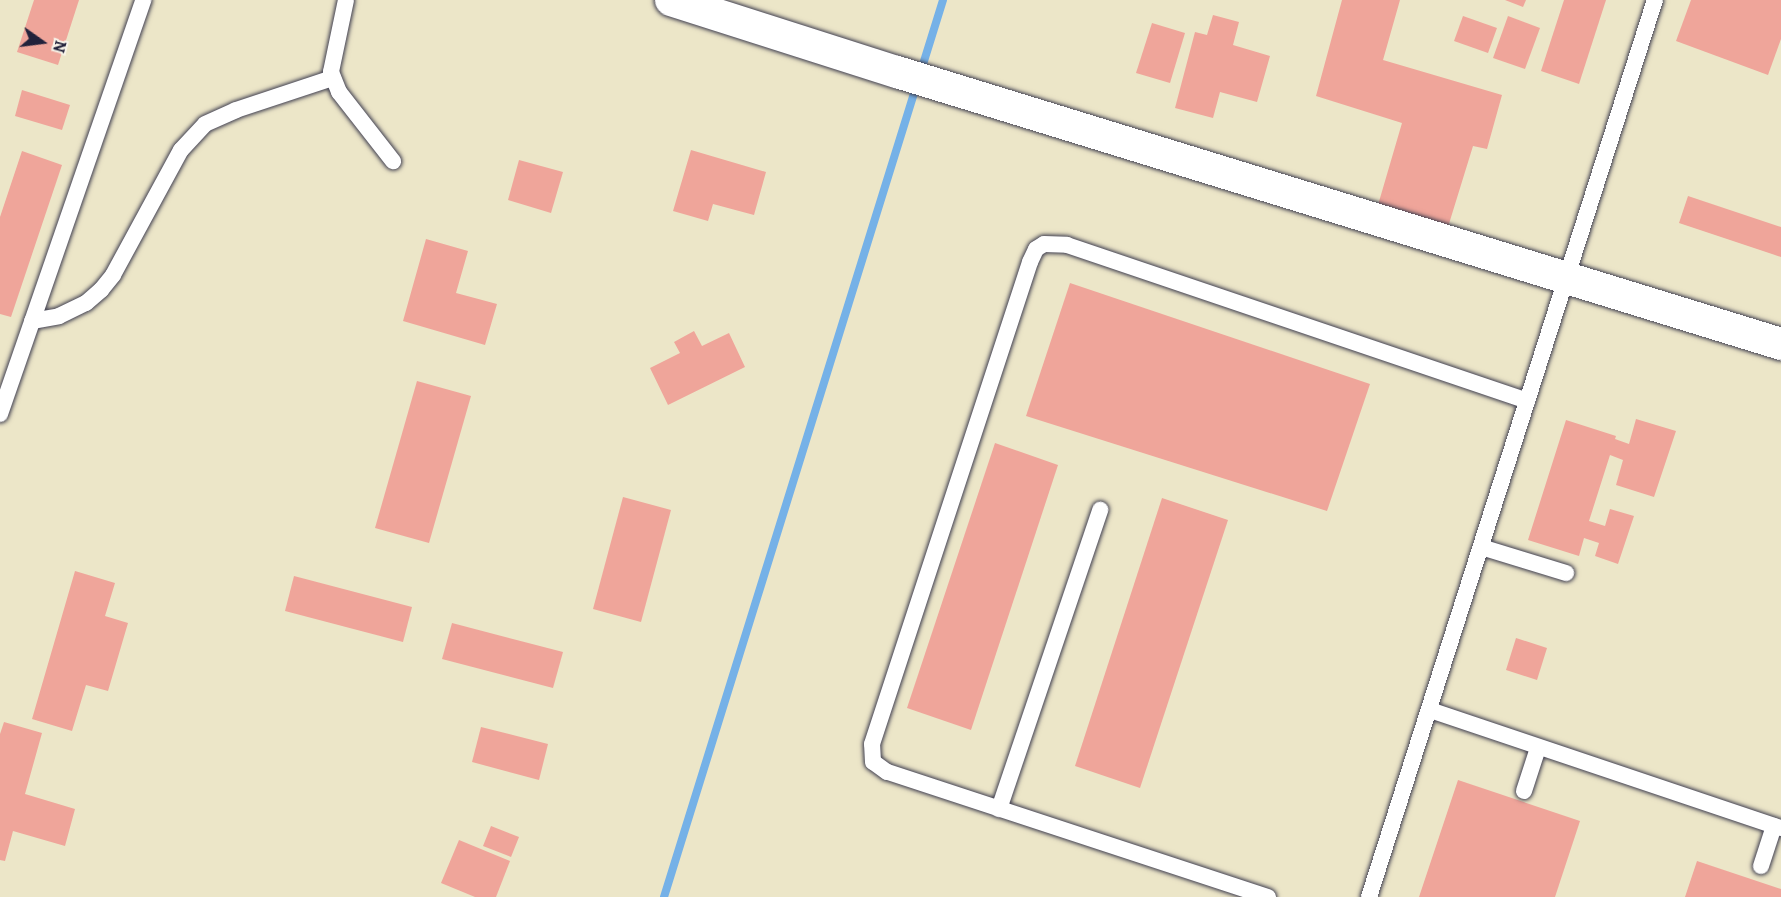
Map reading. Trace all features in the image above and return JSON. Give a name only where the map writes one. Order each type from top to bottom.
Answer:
[{"type":"street","points":[[671,0],[909,76],[1566,276],[1781,344]]},
{"type":"lane","points":[[0,414],[143,0]]},
{"type":"lane","points":[[346,0],[331,72],[339,92],[393,161]]},
{"type":"lane","points":[[1369,897],[1655,0]]},
{"type":"lane","points":[[32,321],[59,316],[86,303],[101,290],[113,275],[181,150],[205,124],[236,110],[333,78]]},
{"type":"lane","points":[[1268,897],[887,772],[878,768],[872,753],[1036,249],[1044,244],[1067,245],[1527,401]]},
{"type":"lane","points":[[999,809],[1100,510]]},
{"type":"lane","points":[[1481,547],[1566,573]]},
{"type":"lane","points":[[1430,710],[1778,827],[1761,866]]},
{"type":"lane","points":[[1524,791],[1538,748]]},
{"type":"building","points":[[34,0],[79,0],[58,65],[17,52]]},
{"type":"building","points":[[1342,0],[1400,0],[1383,60],[1502,95],[1487,149],[1473,146],[1448,227],[1378,205],[1402,123],[1316,96]]},
{"type":"building","points":[[1505,0],[1526,0],[1523,7]]},
{"type":"building","points":[[1564,0],[1606,0],[1579,84],[1541,71]]},
{"type":"building","points":[[1691,0],[1781,0],[1781,39],[1768,75],[1676,41]]},
{"type":"building","points":[[1213,15],[1239,22],[1233,45],[1270,56],[1257,102],[1220,92],[1213,118],[1175,108],[1195,32],[1207,35]]},
{"type":"building","points":[[1463,16],[1497,28],[1488,53],[1454,41]]},
{"type":"building","points":[[1508,16],[1540,28],[1525,69],[1493,58]]},
{"type":"building","points":[[1152,23],[1185,33],[1170,83],[1136,73]]},
{"type":"building","points":[[22,90],[70,105],[62,130],[15,116]]},
{"type":"building","points":[[691,150],[766,172],[754,215],[713,204],[708,221],[673,211]]},
{"type":"building","points":[[22,151],[62,165],[11,317],[0,314],[0,217]]},
{"type":"building","points":[[519,160],[563,172],[551,213],[508,200]]},
{"type":"building","points":[[1688,196],[1781,227],[1781,257],[1679,223]]},
{"type":"building","points":[[426,239],[468,251],[456,293],[497,304],[485,345],[403,321]]},
{"type":"building","points":[[1070,283],[1370,384],[1327,511],[1026,416]]},
{"type":"building","points":[[694,331],[702,346],[729,333],[745,367],[668,405],[650,368],[680,353],[674,342]]},
{"type":"building","points":[[417,381],[471,396],[429,543],[375,528]]},
{"type":"building","points":[[1636,419],[1676,431],[1654,497],[1616,485],[1623,460],[1610,455],[1589,521],[1605,526],[1610,509],[1634,516],[1618,564],[1595,556],[1599,543],[1584,538],[1579,556],[1528,540],[1566,420],[1616,436],[1615,439],[1629,444]]},
{"type":"building","points":[[995,443],[1058,465],[971,730],[907,708]]},
{"type":"building","points":[[623,497],[671,510],[641,622],[593,609]]},
{"type":"building","points":[[1162,498],[1228,520],[1140,788],[1075,766]]},
{"type":"building","points":[[75,571],[115,583],[105,616],[128,623],[108,691],[86,685],[72,731],[32,719]]},
{"type":"building","points":[[294,576],[412,607],[403,642],[285,611]]},
{"type":"building","points":[[452,623],[563,652],[553,688],[442,659]]},
{"type":"building","points":[[1516,638],[1547,648],[1537,680],[1506,670]]},
{"type":"building","points":[[4,722],[42,733],[25,794],[75,809],[65,846],[13,831],[5,861],[0,860],[0,734]]},
{"type":"building","points":[[481,727],[548,744],[539,780],[472,762]]},
{"type":"building","points":[[1458,780],[1580,821],[1555,897],[1419,897]]},
{"type":"building","points":[[491,826],[519,837],[511,857],[483,846]]},
{"type":"building","points":[[459,840],[510,861],[496,897],[475,897],[441,883]]},
{"type":"building","points":[[1697,861],[1781,889],[1781,897],[1685,897]]},
{"type":"waterway","points":[[664,897],[943,0]]}]
